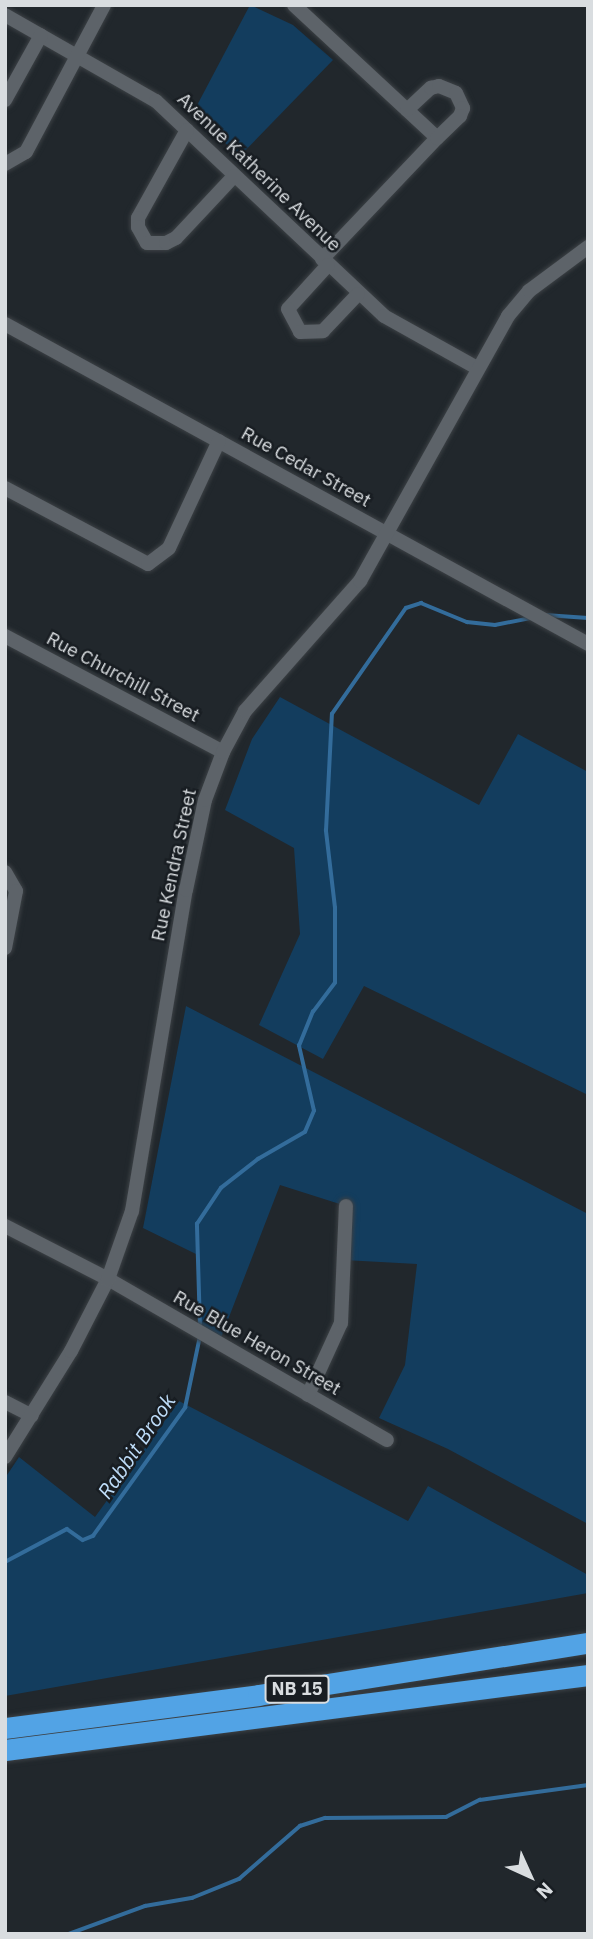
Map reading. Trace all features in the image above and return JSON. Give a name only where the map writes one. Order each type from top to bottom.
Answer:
[{"type":"highway","name":"NB 15","points":[[5,1728],[258,1695],[588,1643]]},
{"type":"highway","name":"NB 15","points":[[5,1750],[588,1675]]},
{"type":"street","points":[[5,164],[26,152],[104,5]]},
{"type":"street","points":[[294,5],[437,138]]},
{"type":"street","name":"Avenue Katherine Avenue","points":[[5,15],[137,88],[187,130],[384,316],[477,368]]},
{"type":"street","points":[[5,100],[41,35]]},
{"type":"street","points":[[358,294],[323,331],[300,332],[288,309],[325,262],[460,116],[463,108],[456,93],[439,86],[431,88],[407,110]]},
{"type":"street","points":[[187,130],[138,218],[138,228],[147,243],[166,243],[176,238],[234,176]]},
{"type":"street","name":"Rue Kendra Street","points":[[5,1457],[32,1416],[107,1279],[132,1211],[186,890],[205,800],[223,752],[251,704],[360,581],[508,316],[529,291],[588,247]]},
{"type":"street","name":"Rue Cedar Street","points":[[5,324],[588,644]]},
{"type":"street","points":[[5,488],[148,564],[169,548],[219,441]]},
{"type":"street","name":"Rue Churchill Street","points":[[5,636],[223,752]]},
{"type":"street","points":[[5,873],[16,891],[5,948]]},
{"type":"street","points":[[308,1395],[341,1323],[346,1206]]},
{"type":"street","name":"Rue Blue Heron Street","points":[[5,1226],[107,1279],[387,1440]]},
{"type":"street","points":[[5,1402],[32,1416]]},
{"type":"shaded area","points":[[250,5],[293,25],[333,60],[239,157],[194,111]]},
{"type":"shaded area","points":[[280,697],[479,805],[518,734],[588,772],[588,1095],[364,986],[323,1059],[259,1025],[300,934],[294,848],[225,810],[252,739]]},
{"type":"shaded area","points":[[186,1006],[588,1214],[588,1524],[448,1449],[379,1418],[405,1365],[417,1264],[344,1260],[346,1206],[280,1185],[219,1343],[200,1332],[198,1255],[143,1228]]},
{"type":"shaded area","points":[[179,1401],[408,1521],[428,1486],[588,1575],[588,1593],[5,1696],[5,1478],[19,1457],[95,1517]]},
{"type":"waterway","points":[[200,1328],[197,1224],[221,1188],[258,1159],[305,1132],[314,1111],[299,1046],[313,1012],[335,983],[335,908],[326,831],[332,714],[406,608],[421,603],[467,622],[495,625],[531,618]]},
{"type":"waterway","points":[[545,615],[588,618]]},
{"type":"waterway","name":"Rabbit Brook","points":[[5,1562],[67,1529],[83,1540],[93,1536],[185,1408],[200,1336]]},
{"type":"waterway","points":[[69,1934],[145,1906],[192,1898],[239,1879],[300,1826],[325,1818],[446,1817],[480,1800],[588,1785]]}]
